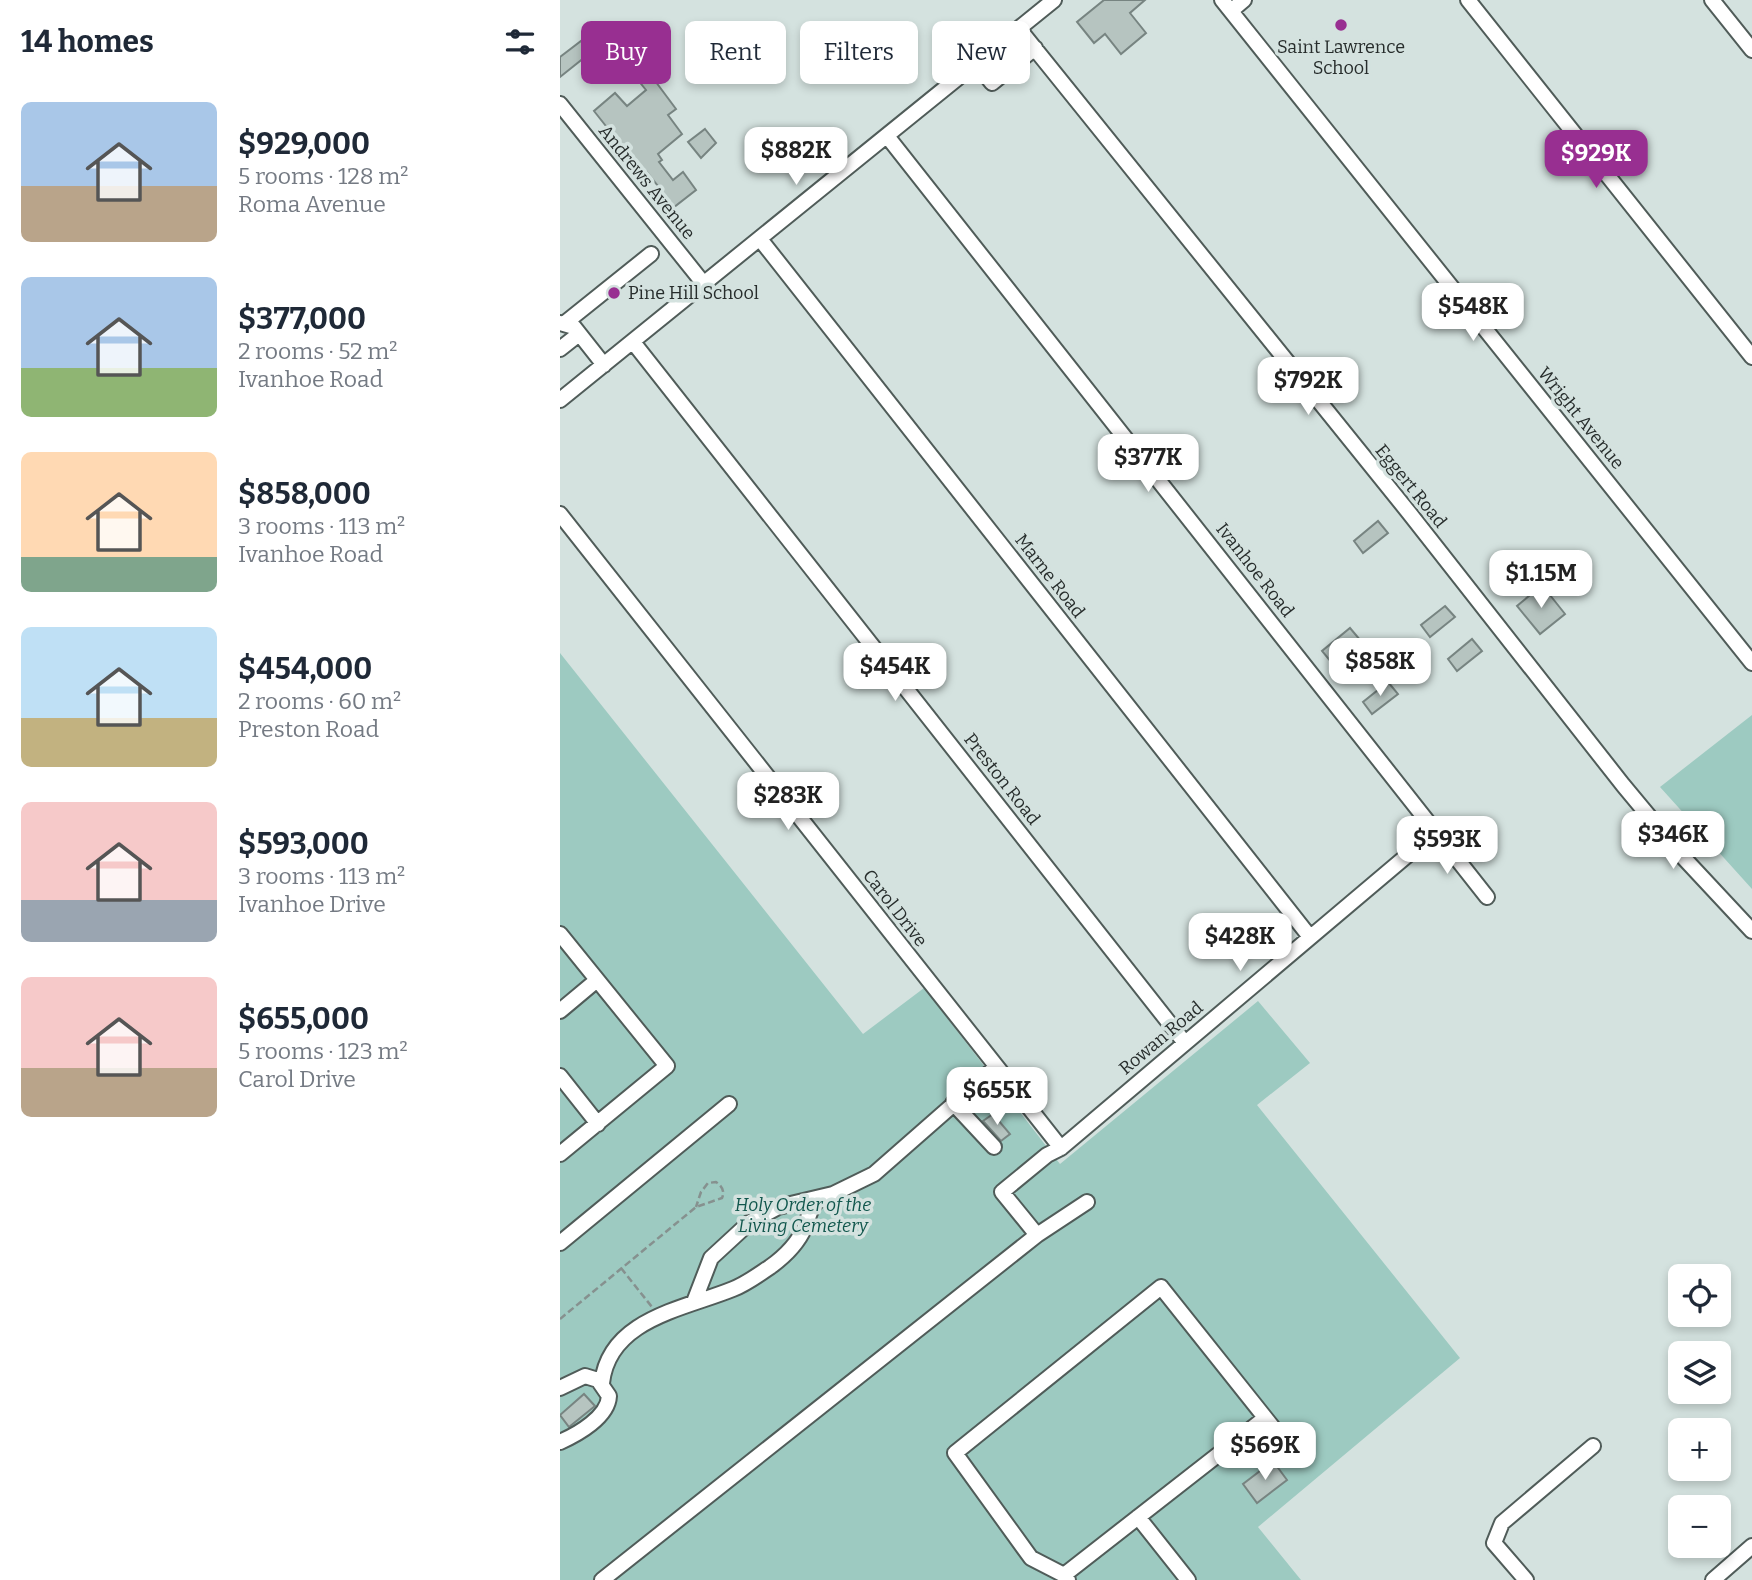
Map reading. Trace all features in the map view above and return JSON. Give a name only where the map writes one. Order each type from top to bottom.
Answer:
[{"type":"street","points":[[1029,21],[1054,0]]},
{"type":"street","points":[[1227,5],[1244,0]]},
{"type":"street","points":[[1468,0],[1752,357]]},
{"type":"street","points":[[1712,0],[1752,50]]},
{"type":"street","name":"Wright Avenue","points":[[1227,5],[1752,663]]},
{"type":"street","name":"Eggert Road","points":[[1030,42],[1623,785],[1682,856],[1752,931]]},
{"type":"street","points":[[1030,52],[1035,48]]},
{"type":"street","points":[[560,400],[950,84]]},
{"type":"street","name":"Andrews Avenue","points":[[560,103],[704,284]]},
{"type":"street","name":"Ivanhoe Road","points":[[887,136],[1487,897]]},
{"type":"street","name":"Marne Road","points":[[760,239],[1310,937]]},
{"type":"street","points":[[562,323],[651,254]]},
{"type":"street","points":[[562,323],[573,327],[604,365]]},
{"type":"street","points":[[560,349],[579,334]]},
{"type":"street","name":"Preston Road","points":[[633,342],[1185,1043]]},
{"type":"street","name":"Carol Drive","points":[[560,514],[1061,1148]]},
{"type":"street","name":"Rowan Road","points":[[1037,1235],[1002,1192],[1051,1152],[1061,1148],[1435,832]]},
{"type":"street","points":[[560,934],[667,1066],[560,1154]]},
{"type":"street","points":[[560,1011],[597,980]]},
{"type":"street","points":[[694,1302],[711,1258],[739,1231],[770,1210],[819,1199],[874,1174],[996,1067]]},
{"type":"street","points":[[560,1076],[598,1124]]},
{"type":"street","points":[[953,1103],[994,1147]]},
{"type":"street","points":[[560,1243],[729,1104]]},
{"type":"street","points":[[602,1383],[604,1368],[614,1351],[632,1332],[656,1316],[741,1285],[772,1266],[796,1243],[812,1207],[819,1199]]},
{"type":"street","points":[[602,1580],[1037,1235],[1087,1202]]},
{"type":"street","points":[[794,1205],[803,1211],[807,1218]]},
{"type":"street","points":[[702,1281],[715,1295]]},
{"type":"street","points":[[1265,1418],[1066,1577],[1031,1558],[955,1454],[1161,1287],[1298,1459]]},
{"type":"street","points":[[560,1388],[585,1376],[602,1383],[610,1396],[605,1409],[580,1431],[560,1442]]},
{"type":"street","points":[[1526,1580],[1494,1543],[1502,1523],[1593,1446]]},
{"type":"street","points":[[1138,1517],[1188,1580]]},
{"type":"street","points":[[1713,1580],[1752,1546]]},
{"type":"path","points":[[560,1319],[696,1207],[722,1198],[722,1187],[716,1182],[708,1183],[701,1192],[696,1207]]},
{"type":"path","points":[[621,1268],[654,1309],[656,1316]]},
{"type":"green space","name":"Holy Order of the Living Cemetery","points":[[560,653],[863,1034],[924,988],[1060,1164],[1258,1001],[1310,1063],[1257,1105],[1460,1358],[1258,1527],[1301,1580],[560,1580]]},
{"type":"green space","points":[[1752,715],[1752,889],[1660,787]]},
{"type":"building","points":[[1104,0],[1145,0],[1130,13],[1146,33],[1121,54],[1105,34],[1094,43],[1077,22]]},
{"type":"building","points":[[581,41],[581,60],[560,77],[560,57]]},
{"type":"building","points":[[641,84],[657,84],[676,109],[668,115],[682,134],[658,154],[662,160],[659,162],[673,180],[683,172],[696,190],[669,211],[655,194],[661,190],[647,172],[644,174],[594,111],[615,93],[627,106],[646,90]]},
{"type":"building","points":[[705,129],[716,143],[701,158],[688,142]]},
{"type":"building","points":[[1378,521],[1388,533],[1363,553],[1354,541]]},
{"type":"building","points":[[1542,585],[1565,614],[1540,634],[1517,606]]},
{"type":"building","points":[[1445,606],[1455,617],[1430,637],[1421,625]]},
{"type":"building","points":[[1350,628],[1371,660],[1346,680],[1322,651]]},
{"type":"building","points":[[1472,639],[1482,651],[1457,671],[1448,659]]},
{"type":"building","points":[[1388,682],[1398,694],[1372,714],[1363,702]]},
{"type":"building","points":[[993,1114],[1010,1134],[1001,1141],[983,1121]]},
{"type":"building","points":[[584,1394],[595,1406],[569,1427],[560,1415]]},
{"type":"building","points":[[1273,1461],[1287,1480],[1257,1503],[1243,1484]]},
{"type":"place","name":"Saint Lawrence School","points":[[1341,25]]},
{"type":"place","name":"Pine Hill School","points":[[614,293]]}]
